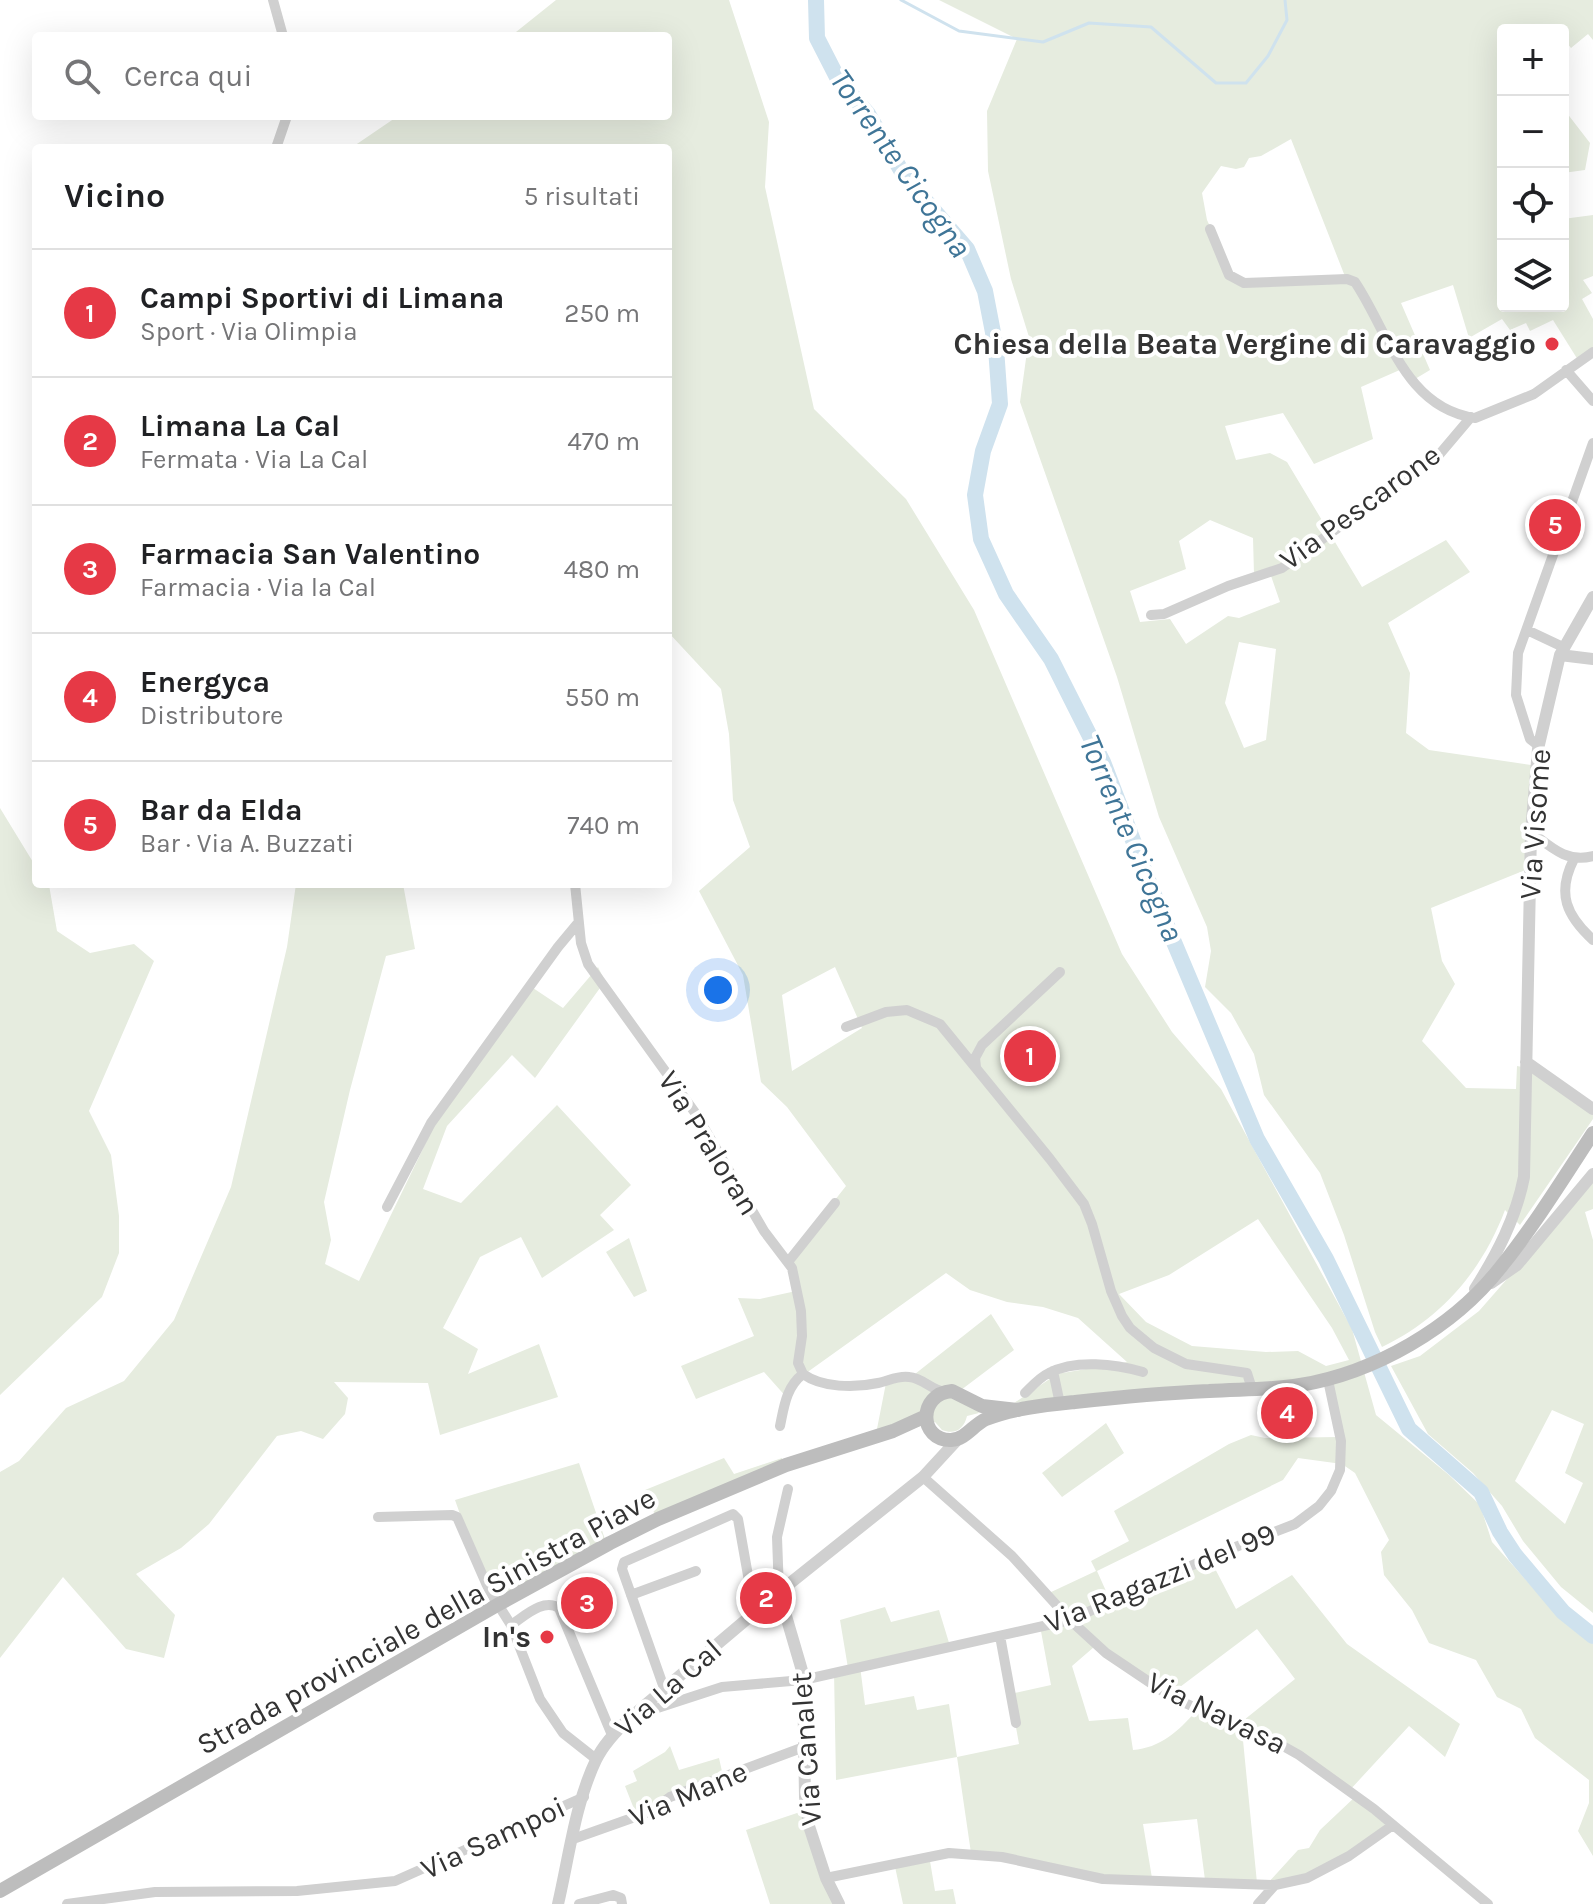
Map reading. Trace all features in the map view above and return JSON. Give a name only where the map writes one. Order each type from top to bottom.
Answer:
[{"type":"main road","points":[[893,1431],[958,1439],[972,1427],[1018,1410],[1296,1386],[1356,1371],[1405,1348],[1469,1299],[1498,1271],[1593,1133]]},
{"type":"main road","points":[[893,1431],[927,1410],[945,1392],[959,1393],[970,1402],[987,1407],[1018,1410]]},
{"type":"main road","points":[[970,1402],[974,1418],[972,1427]]},
{"type":"main road","points":[[927,1410],[935,1434]]},
{"type":"main road","name":"Strada provinciale della Sinistra Piave","points":[[0,1891],[610,1543],[786,1465],[893,1431]]},
{"type":"street","points":[[273,0],[282,32]]},
{"type":"street","points":[[277,144],[286,120]]},
{"type":"street","name":"Via Pescarone","points":[[1210,229],[1229,275],[1244,283],[1347,279],[1355,282],[1406,373],[1424,395],[1456,413],[1471,417]]},
{"type":"street","name":"Via Pescarone","points":[[1151,615],[1164,614],[1228,586],[1282,568],[1438,456],[1471,417],[1528,396],[1593,352]]},
{"type":"street","points":[[1563,372],[1593,401]]},
{"type":"street","points":[[1539,746],[1530,739],[1516,695],[1518,653],[1593,443]]},
{"type":"street","name":"Via Visome","points":[[1469,1299],[1506,1236],[1520,1196],[1526,1150],[1531,832],[1539,746],[1562,651],[1593,597]]},
{"type":"street","points":[[1527,630],[1562,651],[1593,659]]},
{"type":"street","points":[[1531,832],[1556,852],[1574,859],[1593,856]]},
{"type":"street","points":[[1574,859],[1568,870],[1566,900],[1570,916],[1593,940]]},
{"type":"street","name":"Via Praloran","points":[[575,888],[578,923],[588,964],[696,1114],[764,1231],[788,1262],[796,1282],[802,1336],[798,1363],[803,1374],[790,1388],[780,1426]]},
{"type":"street","points":[[387,1207],[431,1123],[578,923]]},
{"type":"street","points":[[976,1067],[975,1058],[982,1045],[1060,972]]},
{"type":"street","points":[[846,1027],[886,1012],[907,1010],[940,1024],[1084,1204],[1111,1291],[1130,1328],[1154,1348],[1186,1364],[1247,1373],[1252,1389]]},
{"type":"street","points":[[1526,1062],[1593,1109]]},
{"type":"street","points":[[1469,1299],[1517,1265],[1593,1174]]},
{"type":"street","points":[[788,1262],[835,1203]]},
{"type":"street","points":[[1025,1393],[1053,1371],[1102,1364],[1143,1372]]},
{"type":"street","points":[[1053,1371],[1060,1404]]},
{"type":"street","points":[[803,1374],[820,1382],[848,1386],[872,1385],[903,1377],[920,1380],[931,1388],[945,1392]]},
{"type":"street","points":[[920,1380],[927,1410]]},
{"type":"street","name":"Via Ragazzi del 99","points":[[631,1717],[722,1687],[803,1680],[1070,1620],[1215,1555],[1295,1524],[1312,1513],[1331,1491],[1342,1462],[1339,1430],[1328,1380]]},
{"type":"street","points":[[934,1465],[939,1455],[935,1434]]},
{"type":"street","name":"Via La Cal","points":[[558,1904],[596,1759],[612,1735],[779,1592],[923,1477],[958,1439]]},
{"type":"street","name":"Via Navasa","points":[[923,1477],[1012,1556],[1070,1620],[1106,1653],[1160,1689],[1202,1711],[1286,1747],[1346,1787],[1488,1904]]},
{"type":"street","points":[[779,1592],[777,1537],[788,1489]]},
{"type":"street","points":[[664,1688],[622,1569],[624,1562],[733,1514],[738,1519],[752,1598],[759,1609]]},
{"type":"street","name":"Via La Cal","points":[[378,1517],[457,1517],[470,1552],[511,1625],[540,1699],[563,1733],[596,1759]]},
{"type":"street","points":[[631,1595],[696,1571]]},
{"type":"street","name":"Via Canalet","points":[[779,1592],[803,1680],[806,1812],[812,1841],[839,1904]]},
{"type":"street","name":"Via La Cal","points":[[511,1625],[536,1608],[548,1604],[559,1608],[612,1735]]},
{"type":"street","points":[[1000,1636],[1016,1723]]},
{"type":"street","name":"Via Mane","points":[[573,1839],[649,1812],[670,1797],[804,1747]]},
{"type":"street","name":"Via Sampoi","points":[[67,1904],[155,1892],[297,1891],[375,1885],[405,1879],[584,1797]]},
{"type":"street","points":[[826,1878],[949,1853],[1002,1857],[1103,1879],[1275,1885],[1307,1878],[1349,1856],[1393,1825]]},
{"type":"street","points":[[1258,1904],[1275,1885]]},
{"type":"street","points":[[297,1891],[302,1904]]},
{"type":"street","points":[[579,1904],[615,1895],[621,1898],[622,1904]]},
{"type":"shaded area","points":[[556,0],[729,0],[769,122],[765,187],[814,409],[906,499],[974,610],[1122,954],[1172,1032],[1221,1089],[1352,1329],[1376,1415],[1480,1505],[1492,1542],[1562,1620],[1593,1644],[1593,1856],[1578,1831],[1589,1803],[1589,1780],[1535,1738],[1521,1709],[1497,1697],[1476,1660],[1429,1643],[1412,1610],[1384,1575],[1381,1552],[1389,1540],[1355,1473],[1342,1464],[1298,1458],[1283,1480],[1097,1571],[1110,1600],[1209,1557],[1236,1609],[1292,1575],[1347,1644],[1460,1724],[1445,1757],[1409,1726],[1349,1791],[1298,1756],[1242,1730],[1257,1883],[1205,1880],[1197,1819],[1143,1824],[1152,1878],[1119,1878],[971,1853],[957,1757],[1019,1744],[1010,1694],[1051,1685],[1040,1626],[1070,1618],[1049,1593],[1096,1571],[1091,1561],[1129,1541],[1114,1511],[1229,1444],[1251,1435],[1265,1438],[1338,1437],[1329,1378],[1117,1391],[1014,1403],[1057,1374],[1127,1362],[1078,1318],[970,1290],[946,1273],[802,1376],[788,1399],[764,1372],[696,1399],[681,1366],[754,1336],[738,1298],[760,1299],[796,1291],[785,1263],[846,1186],[787,1107],[761,1082],[743,975],[699,891],[750,847],[733,800],[729,734],[721,689],[672,636],[672,144],[357,144],[392,120],[672,120],[672,32],[516,32]],"holes":[[[835,967],[862,1028],[792,1071],[782,995]],[[1258,1219],[1332,1328],[1349,1360],[1326,1366],[1298,1351],[1266,1352],[1192,1346],[1146,1322],[1119,1294],[1169,1275]],[[1257,1629],[1295,1679],[1239,1724],[1196,1711],[1168,1737],[1152,1746],[1133,1750],[1128,1718],[1089,1721],[1072,1666],[1094,1647],[1168,1696]]]},
{"type":"shaded area","points":[[939,0],[1593,0],[1593,40],[1588,34],[1571,48],[1569,24],[1497,24],[1497,312],[1569,312],[1569,218],[1593,215],[1593,276],[1583,280],[1592,293],[1582,299],[1593,319],[1593,350],[1578,360],[1553,320],[1530,331],[1526,323],[1510,330],[1502,319],[1469,338],[1453,285],[1401,303],[1430,370],[1410,382],[1402,369],[1361,387],[1373,439],[1314,464],[1283,413],[1225,426],[1236,460],[1270,453],[1287,462],[1362,587],[1446,540],[1470,572],[1388,623],[1410,673],[1406,733],[1429,750],[1545,767],[1536,829],[1535,866],[1431,908],[1442,961],[1455,984],[1422,1041],[1466,1088],[1516,1089],[1517,1066],[1528,1068],[1593,1115],[1593,1119],[1520,1225],[1505,1210],[1484,1253],[1457,1291],[1423,1322],[1382,1347],[1320,1173],[1264,1095],[1254,1054],[1231,1013],[1205,987],[1211,951],[1207,927],[1159,817],[1117,677],[1020,402],[1029,337],[1011,279],[988,171],[987,111],[1017,39]],"holes":[[[1291,139],[1346,279],[1235,280],[1207,220],[1202,193],[1221,166],[1244,167],[1249,158],[1261,156]],[[1210,520],[1253,538],[1254,574],[1269,570],[1280,602],[1239,618],[1228,616],[1186,644],[1170,619],[1140,622],[1130,591],[1186,569],[1179,541]],[[1239,642],[1276,649],[1266,740],[1244,748],[1225,703]]]},
{"type":"shaded area","points":[[1569,116],[1590,143],[1585,170],[1569,172]]},
{"type":"shaded area","points":[[0,808],[32,860],[32,888],[50,888],[57,931],[90,953],[134,944],[154,961],[89,1111],[111,1155],[119,1216],[119,1253],[102,1297],[0,1395]]},
{"type":"shaded area","points":[[295,888],[404,888],[415,949],[386,956],[324,1202],[331,1240],[325,1264],[359,1281],[434,1126],[533,988],[563,1008],[598,967],[605,981],[535,1078],[512,1055],[447,1126],[423,1189],[461,1203],[557,1105],[631,1185],[600,1215],[614,1230],[542,1278],[521,1237],[480,1257],[443,1328],[478,1349],[468,1374],[539,1344],[558,1397],[440,1435],[428,1383],[334,1382],[348,1398],[345,1414],[323,1439],[301,1431],[277,1436],[209,1524],[181,1548],[136,1574],[175,1615],[164,1658],[126,1649],[63,1577],[0,1658],[0,1472],[19,1461],[66,1408],[124,1381],[174,1320],[231,1187],[287,947]]},
{"type":"shaded area","points":[[1593,1181],[1593,1209],[1585,1212],[1593,1240],[1593,1613],[1561,1587],[1523,1541],[1502,1506],[1473,1473],[1428,1434],[1391,1366],[1420,1356],[1479,1311]],"holes":[[[1552,1410],[1584,1424],[1565,1473],[1583,1483],[1565,1524],[1515,1481]]]},
{"type":"shaded area","points":[[629,1238],[647,1291],[634,1297],[606,1252]]},
{"type":"shaded area","points":[[991,1314],[1014,1350],[961,1390],[979,1413],[967,1416],[964,1424],[955,1431],[942,1430],[935,1422],[875,1439],[886,1383],[915,1374]]},
{"type":"shaded area","points":[[1106,1423],[1124,1453],[1062,1497],[1042,1473]]},
{"type":"shaded area","points":[[724,1458],[734,1474],[782,1458],[783,1464],[658,1523],[645,1490]]},
{"type":"shaded area","points":[[579,1463],[608,1548],[498,1608],[487,1590],[455,1500]]},
{"type":"shaded area","points":[[885,1607],[891,1622],[939,1610],[950,1646],[860,1666],[865,1705],[914,1696],[917,1710],[949,1704],[957,1757],[836,1780],[834,1671],[848,1668],[840,1620]]},
{"type":"shaded area","points":[[670,1746],[679,1770],[719,1758],[723,1776],[636,1814],[625,1786],[637,1781],[633,1771]]},
{"type":"shaded area","points":[[1356,1796],[1393,1827],[1310,1878],[1267,1884],[1298,1850],[1309,1848],[1320,1830]]},
{"type":"shaded area","points":[[803,1811],[836,1904],[770,1904],[746,1830]]},
{"type":"shaded area","points":[[929,1855],[935,1891],[953,1889],[956,1904],[903,1904],[894,1862]]},
{"type":"waterway","name":"Torrente Cicogna","points":[[816,0],[817,38],[838,79],[868,114],[905,177],[967,249],[985,291],[996,348],[1000,404],[983,451],[975,495],[981,539],[1006,594],[1051,659],[1103,762],[1152,890],[1257,1139],[1326,1259],[1409,1429],[1481,1492],[1515,1555],[1563,1612],[1593,1636]]},
{"type":"waterway","points":[[901,0],[959,31],[1043,42],[1089,23],[1151,27],[1216,83],[1246,83],[1268,56],[1287,20],[1285,0]]},
{"type":"place","name":"Chiesa della Beata Vergine di Caravaggio","points":[[1552,344]]},
{"type":"place","name":"Bar da Elda","points":[[1555,525]]},
{"type":"place","name":"Campi Sportivi di Limana","points":[[1030,1056]]},
{"type":"place","name":"Energyca","points":[[1287,1413]]},
{"type":"place","name":"Limana La Cal","points":[[766,1598]]},
{"type":"place","name":"Farmacia San Valentino","points":[[587,1603]]},
{"type":"place","name":"In's","points":[[547,1637]]}]
